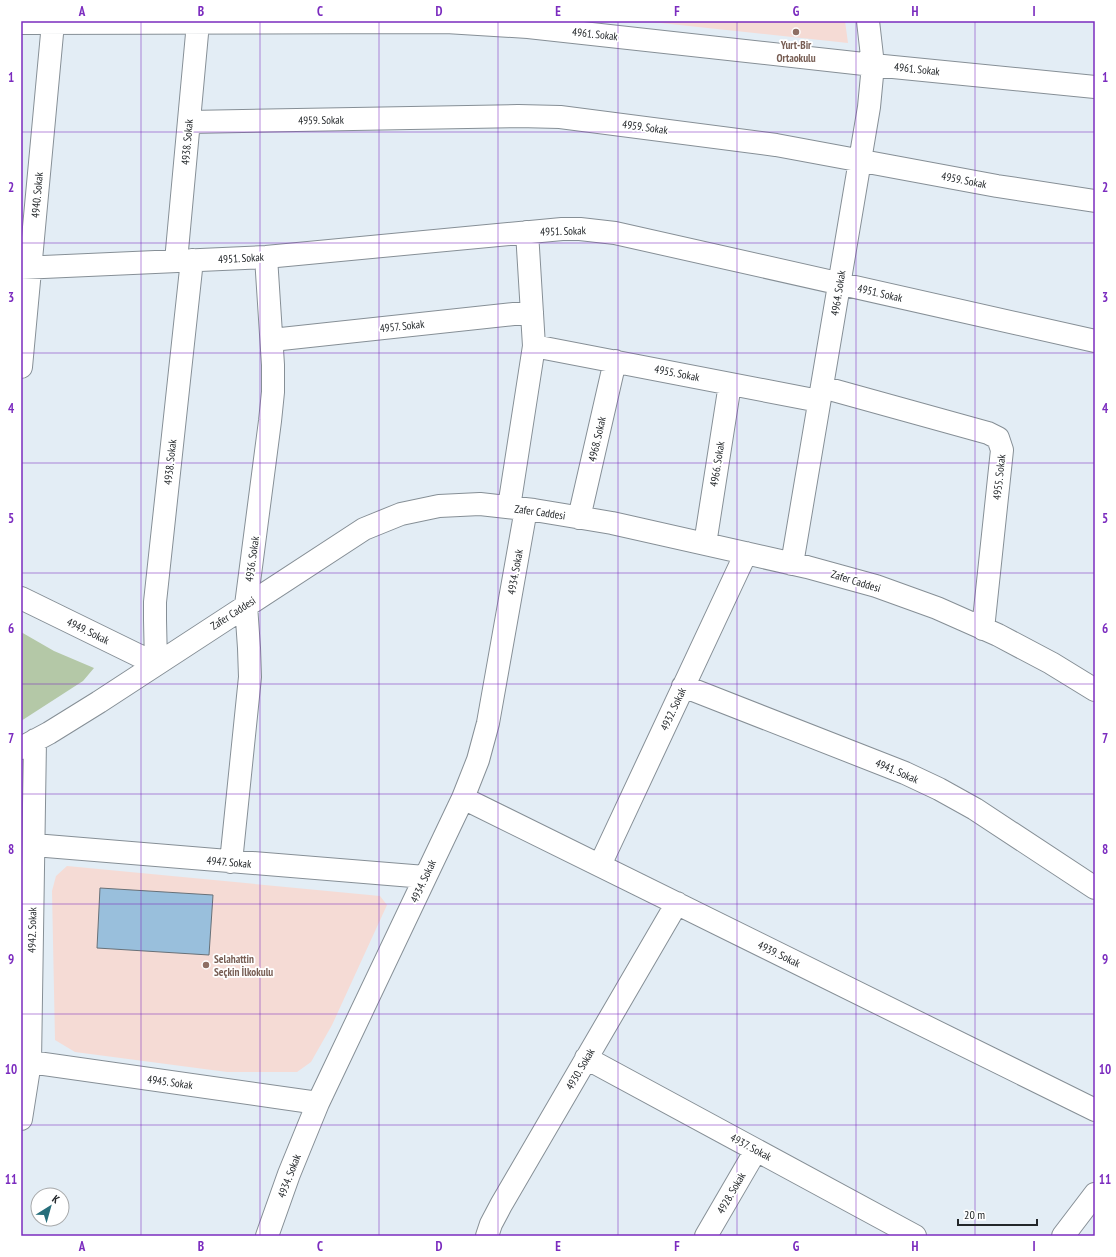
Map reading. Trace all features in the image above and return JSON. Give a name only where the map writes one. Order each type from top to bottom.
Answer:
[{"type":"street","name":"4964. Sokak","points":[[792,564],[869,107],[873,65],[868,21]]},
{"type":"street","name":"4961. Sokak","points":[[21,23],[446,22],[528,27],[873,65],[1095,87]]},
{"type":"street","name":"4940. Sokak","points":[[21,367],[26,268],[53,23]]},
{"type":"street","name":"4938. Sokak","points":[[156,664],[154,620],[155,602],[184,260],[189,122],[198,23]]},
{"type":"street","name":"4959. Sokak","points":[[189,122],[510,116],[560,117],[776,145],[997,186],[1095,201]]},
{"type":"street","name":"4951. Sokak","points":[[26,268],[266,257],[527,232],[580,229],[603,231],[1095,341]]},
{"type":"street","name":"4934. Sokak","points":[[267,1236],[289,1174],[318,1103],[463,798],[478,760],[488,723],[517,508],[534,346],[527,232]]},
{"type":"street","name":"4936. Sokak","points":[[231,862],[250,677],[246,605],[273,392],[272,340],[266,257]]},
{"type":"street","name":"4957. Sokak","points":[[272,340],[532,312]]},
{"type":"street","name":"4955. Sokak","points":[[534,346],[730,384],[821,394],[988,432],[998,438],[1002,450],[983,629]]},
{"type":"street","name":"4968. Sokak","points":[[579,518],[615,361]]},
{"type":"street","name":"4966. Sokak","points":[[705,544],[730,384]]},
{"type":"street","name":"Zafer Caddesi","points":[[28,744],[49,733],[99,702],[364,529],[401,514],[439,506],[480,504],[517,508],[612,523],[746,553],[876,586],[937,608],[998,635],[1051,663],[1095,690]]},
{"type":"street","name":"4932. Sokak","points":[[600,865],[746,553]]},
{"type":"street","name":"4949. Sokak","points":[[21,598],[156,664]]},
{"type":"street","name":"4941. Sokak","points":[[683,686],[905,773],[939,789],[975,809],[1095,888]]},
{"type":"street","name":"4942. Sokak","points":[[21,1119],[26,1062],[34,845],[28,744]]},
{"type":"street","name":"4939. Sokak","points":[[463,798],[1095,1110]]},
{"type":"street","name":"4947. Sokak","points":[[34,845],[425,877]]},
{"type":"street","name":"4930. Sokak","points":[[487,1236],[491,1224],[501,1206],[677,903]]},
{"type":"street","name":"4937. Sokak","points":[[586,1058],[915,1236]]},
{"type":"street","name":"4945. Sokak","points":[[26,1062],[318,1103]]},
{"type":"street","name":"4928. Sokak","points":[[706,1236],[756,1150]]},
{"type":"street","points":[[1063,1236],[1095,1194]]},
{"type":"shaded area","name":"Yurt-Bir Ortaokulu","points":[[642,21],[845,21],[848,43]]},
{"type":"shaded area","name":"Selahattin Seçkin İlkokulu","points":[[67,866],[380,896],[387,905],[332,1025],[311,1062],[297,1072],[227,1072],[75,1052],[55,1040],[52,891],[56,876]]},
{"type":"green space","points":[[21,632],[54,651],[94,668],[83,681],[21,721]]},
{"type":"building","points":[[100,888],[213,895],[209,955],[97,948]]},
{"type":"place","name":"Yurt-Bir Ortaokulu","points":[[796,32]]},
{"type":"place","name":"Selahattin Seçkin İlkokulu","points":[[206,965]]}]
